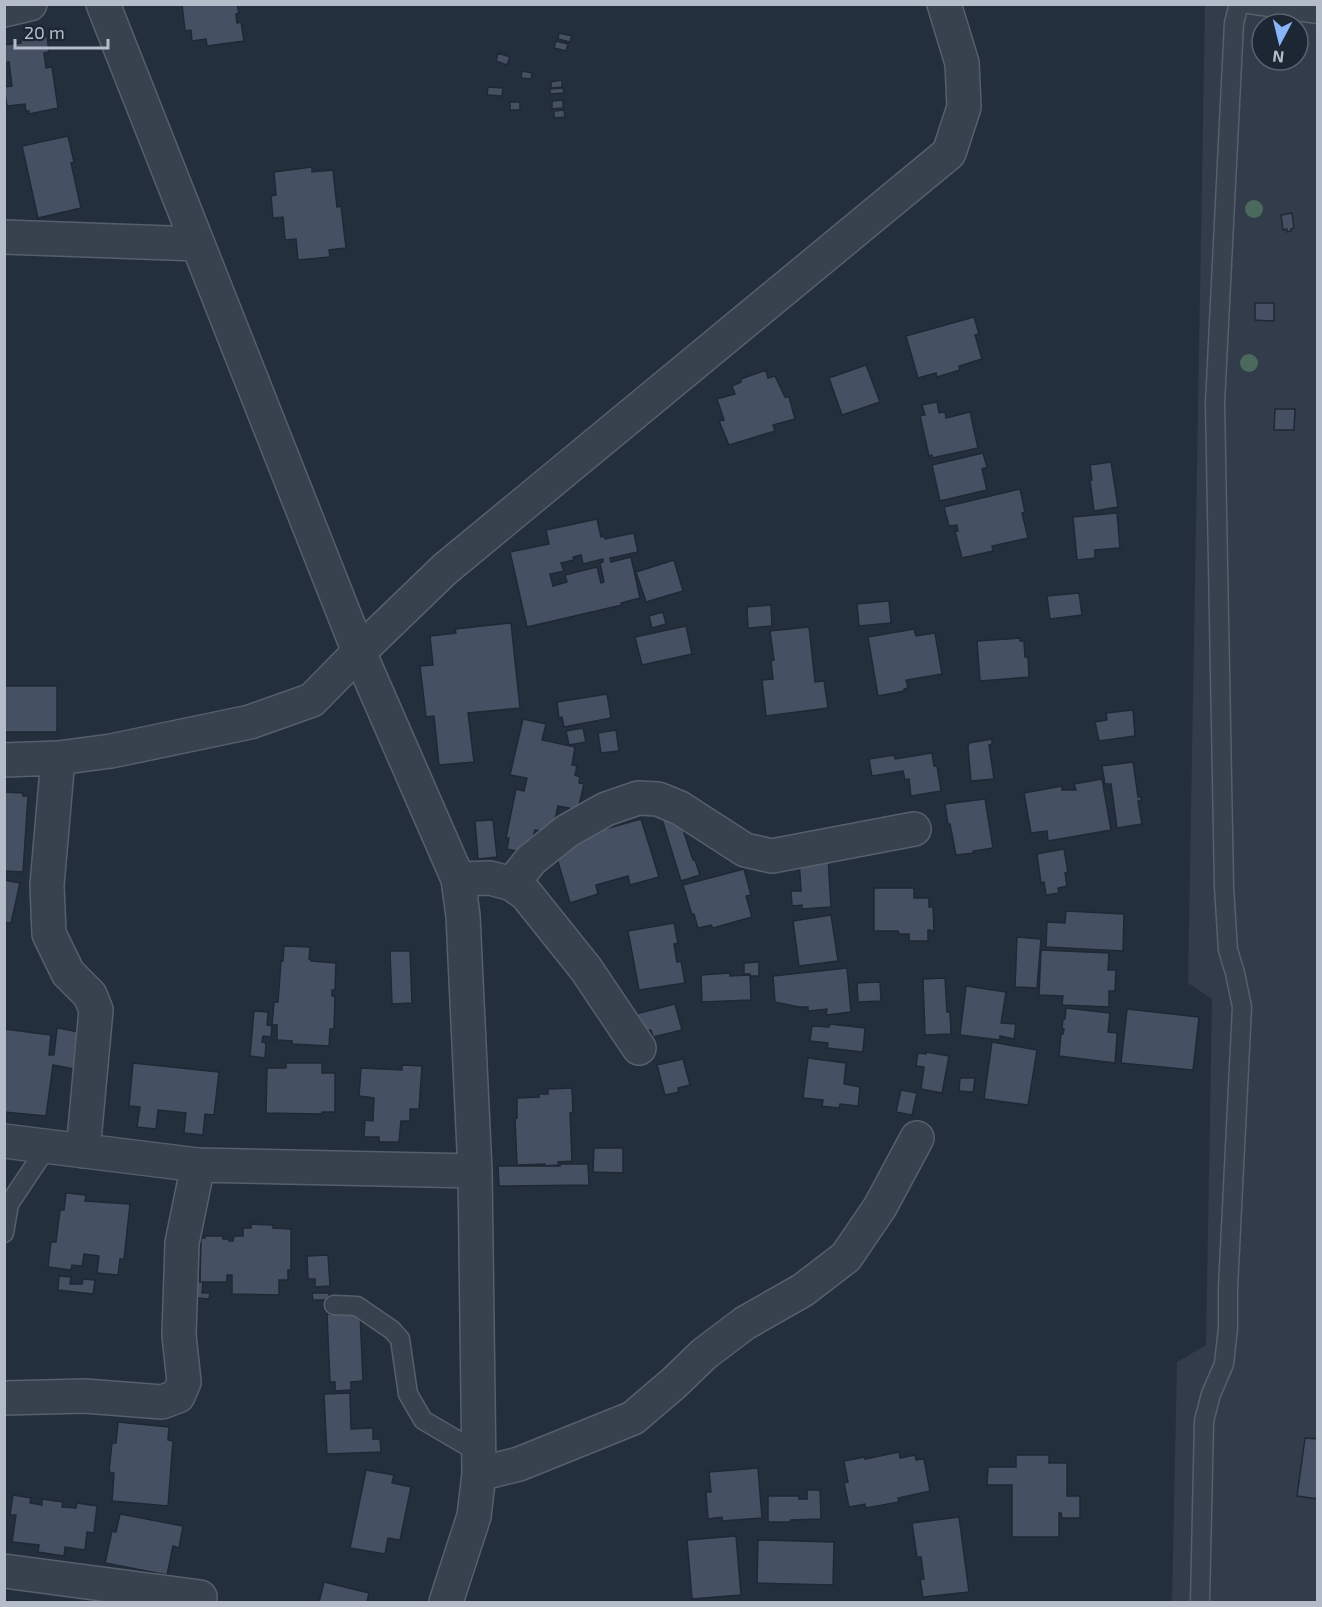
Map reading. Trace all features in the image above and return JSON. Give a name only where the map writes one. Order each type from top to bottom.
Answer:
[{"type":"street","points":[[4,10],[30,4]]},
{"type":"street","points":[[103,4],[359,652],[458,879],[463,916],[475,1171],[479,1464],[474,1516],[446,1602]]},
{"type":"street","points":[[4,760],[58,758],[111,751],[250,722],[312,700],[446,569],[949,153],[964,107],[962,63],[944,4]]},
{"type":"street","points":[[4,237],[198,244]]},
{"type":"street","points":[[58,758],[47,885],[49,934],[68,973],[90,994],[96,1010],[83,1151]]},
{"type":"street","points":[[512,884],[531,860],[567,831],[606,809],[638,798],[658,799],[680,808],[745,850],[772,856],[914,829]]},
{"type":"street","points":[[458,879],[490,878],[512,884],[526,894],[586,969],[639,1048]]},
{"type":"street","points":[[479,1464],[519,1464],[633,1418],[704,1354],[729,1335],[745,1323],[802,1290],[846,1257],[879,1207],[917,1138]]},
{"type":"street","points":[[4,1141],[198,1165],[475,1171]]},
{"type":"street","points":[[4,1398],[85,1396],[162,1402],[178,1396],[184,1382],[179,1335],[182,1243],[198,1165]]},
{"type":"street","points":[[4,1571],[200,1596]]},
{"type":"lane","points":[[1200,1602],[1204,1421],[1211,1394],[1224,1364],[1228,1328],[1242,1007],[1228,950],[1224,887],[1215,403],[1234,23],[1239,4]]},
{"type":"lane","points":[[1249,4],[1317,14]]},
{"type":"lane","points":[[4,1233],[9,1204],[47,1146]]},
{"type":"lane","points":[[334,1305],[357,1306],[392,1330],[400,1340],[408,1394],[423,1420],[479,1464]]},
{"type":"shaded area","points":[[1205,5],[1317,5],[1317,1602],[1172,1602],[1177,1362],[1206,1345],[1212,999],[1188,983]]},
{"type":"building","points":[[182,4],[237,4],[239,13],[236,14],[237,23],[241,22],[244,41],[207,46],[206,39],[192,41],[191,30],[185,31]]},
{"type":"building","points":[[559,33],[572,36],[570,42],[558,39]]},
{"type":"building","points":[[47,36],[49,52],[44,53],[46,68],[52,67],[58,108],[29,114],[25,104],[7,106],[4,87],[12,86],[9,62],[4,63],[4,45],[21,43],[21,39]]},
{"type":"building","points":[[556,41],[568,44],[566,51],[554,48]]},
{"type":"building","points":[[498,53],[510,57],[507,65],[496,61]]},
{"type":"building","points":[[522,71],[532,73],[531,79],[521,78]]},
{"type":"building","points":[[562,80],[562,87],[551,88],[551,82]]},
{"type":"building","points":[[488,87],[503,88],[502,96],[487,95]]},
{"type":"building","points":[[563,88],[564,93],[550,94],[550,89]]},
{"type":"building","points":[[563,100],[563,108],[552,109],[552,101]]},
{"type":"building","points":[[510,102],[520,102],[520,110],[510,110]]},
{"type":"building","points":[[564,110],[565,117],[554,118],[554,111]]},
{"type":"building","points":[[68,136],[74,162],[71,163],[81,208],[38,218],[22,146]]},
{"type":"building","points":[[312,167],[312,172],[333,170],[337,207],[341,206],[346,248],[329,250],[330,257],[298,260],[296,239],[285,240],[283,217],[273,218],[271,196],[276,195],[274,172]]},
{"type":"building","points":[[1292,213],[1294,228],[1287,232],[1287,229],[1283,230],[1281,215]]},
{"type":"building","points":[[1255,303],[1274,303],[1274,321],[1255,320]]},
{"type":"building","points":[[974,317],[979,334],[975,335],[982,359],[959,366],[960,370],[937,377],[936,373],[918,378],[906,336]]},
{"type":"building","points":[[866,365],[880,402],[842,415],[829,378]]},
{"type":"building","points":[[766,370],[768,378],[775,376],[785,397],[789,397],[795,419],[773,425],[775,431],[729,445],[719,421],[724,420],[717,399],[735,394],[732,386],[741,382],[741,379]]},
{"type":"building","points":[[937,402],[939,413],[945,412],[946,418],[970,412],[978,448],[932,458],[932,455],[929,456],[920,416],[925,415],[922,405]]},
{"type":"building","points":[[1275,409],[1295,409],[1294,430],[1274,430]]},
{"type":"building","points":[[983,453],[987,467],[982,469],[987,490],[940,501],[932,465]]},
{"type":"building","points":[[1111,462],[1118,507],[1094,511],[1090,465]]},
{"type":"building","points":[[1020,489],[1025,512],[1022,513],[1028,538],[992,546],[993,551],[962,558],[955,531],[958,531],[957,525],[949,526],[944,507]]},
{"type":"building","points":[[1117,513],[1120,548],[1095,550],[1095,558],[1077,560],[1073,517]]},
{"type":"building","points":[[597,519],[601,537],[604,536],[605,539],[634,533],[638,552],[610,558],[611,562],[631,557],[640,598],[621,603],[622,605],[527,627],[510,552],[549,544],[546,530]],"holes":[[[581,555],[583,564],[603,559],[600,563],[604,582],[601,583],[597,567],[565,575],[567,582],[553,586],[550,574],[564,571],[561,563],[574,560],[573,557]]]},
{"type":"building","points":[[674,560],[683,591],[646,602],[636,572]]},
{"type":"building","points":[[1079,593],[1082,615],[1050,619],[1047,596]]},
{"type":"building","points":[[889,601],[891,623],[859,626],[857,604]]},
{"type":"building","points":[[771,605],[772,626],[748,628],[747,607]]},
{"type":"building","points":[[663,612],[666,624],[652,628],[649,616]]},
{"type":"building","points":[[511,623],[520,708],[468,713],[474,762],[439,765],[434,716],[426,717],[420,666],[433,665],[430,636],[456,633],[455,629]]},
{"type":"building","points":[[686,626],[692,654],[642,665],[635,637]]},
{"type":"building","points":[[809,627],[815,682],[824,681],[828,708],[766,716],[762,680],[773,679],[771,661],[774,660],[770,631]]},
{"type":"building","points":[[914,629],[916,636],[935,633],[942,674],[906,680],[908,688],[904,691],[878,696],[868,637]]},
{"type":"building","points":[[1020,638],[1020,641],[1024,641],[1025,657],[1028,657],[1029,677],[980,681],[977,641]]},
{"type":"building","points":[[4,686],[57,686],[57,732],[4,732]]},
{"type":"building","points":[[607,694],[611,718],[564,727],[562,717],[559,718],[557,702]]},
{"type":"building","points":[[1133,710],[1135,736],[1099,741],[1095,722],[1107,720],[1106,713]]},
{"type":"building","points":[[523,719],[546,724],[542,740],[575,747],[572,765],[577,766],[575,775],[580,777],[579,783],[584,784],[578,810],[558,806],[552,834],[535,830],[526,853],[507,849],[509,838],[506,838],[516,789],[524,791],[527,778],[510,775]]},
{"type":"building","points":[[583,728],[586,742],[569,745],[566,731]]},
{"type":"building","points":[[616,730],[619,751],[601,753],[598,733]]},
{"type":"building","points":[[992,739],[992,744],[989,745],[994,779],[971,781],[969,743]]},
{"type":"building","points":[[932,753],[934,766],[937,766],[941,791],[911,796],[909,779],[905,780],[903,771],[872,776],[869,759],[894,755],[895,759]]},
{"type":"building","points":[[1133,762],[1138,797],[1141,797],[1141,801],[1138,801],[1142,824],[1117,828],[1111,784],[1105,784],[1102,766]]},
{"type":"building","points":[[1102,779],[1111,830],[1048,841],[1047,831],[1031,833],[1024,793],[1062,786],[1062,790],[1076,790],[1074,784]]},
{"type":"building","points":[[4,792],[23,793],[23,796],[28,796],[23,872],[4,871]]},
{"type":"building","points":[[985,799],[993,848],[956,855],[945,804]]},
{"type":"building","points":[[677,811],[700,875],[681,881],[661,816]]},
{"type":"building","points":[[641,819],[659,877],[630,885],[628,876],[596,885],[598,894],[570,903],[554,848],[573,838]]},
{"type":"building","points":[[493,820],[497,857],[478,859],[475,821]]},
{"type":"building","points":[[1064,849],[1068,872],[1065,873],[1067,886],[1058,888],[1059,893],[1046,895],[1044,882],[1041,883],[1037,854]]},
{"type":"building","points":[[828,856],[831,907],[802,909],[802,905],[792,906],[791,891],[801,891],[799,859]]},
{"type":"building","points":[[744,869],[751,895],[746,896],[752,917],[713,928],[711,925],[698,928],[683,885]]},
{"type":"building","points":[[4,880],[20,883],[11,923],[4,922]]},
{"type":"building","points":[[874,888],[914,888],[914,898],[929,898],[929,907],[933,907],[934,931],[928,930],[928,941],[909,941],[909,934],[899,934],[898,931],[874,931]]},
{"type":"building","points":[[1066,911],[1124,914],[1123,951],[1046,947],[1047,922],[1065,923]]},
{"type":"building","points":[[831,915],[838,961],[799,966],[793,921]]},
{"type":"building","points":[[674,923],[678,943],[674,944],[677,962],[681,961],[685,983],[639,990],[628,931]]},
{"type":"building","points":[[1017,937],[1041,939],[1037,988],[1015,987]]},
{"type":"building","points":[[284,946],[310,947],[309,959],[311,961],[336,963],[335,990],[332,990],[332,996],[335,996],[334,1029],[330,1029],[329,1046],[292,1044],[292,1041],[277,1040],[277,1025],[272,1025],[274,1002],[278,1002]]},
{"type":"building","points":[[1041,950],[1109,953],[1108,970],[1116,970],[1115,991],[1109,991],[1109,1007],[1062,1005],[1063,996],[1039,995]]},
{"type":"building","points":[[390,951],[410,951],[412,1003],[392,1004]]},
{"type":"building","points":[[759,962],[759,976],[744,974],[744,963]]},
{"type":"building","points":[[847,968],[851,1012],[826,1015],[827,1009],[808,1011],[808,1007],[775,1002],[773,976]]},
{"type":"building","points":[[730,973],[730,976],[750,975],[751,1000],[702,1002],[701,975]]},
{"type":"building","points":[[945,978],[951,1034],[925,1035],[923,979]]},
{"type":"building","points":[[880,982],[881,1001],[858,1002],[857,983]]},
{"type":"building","points":[[966,986],[1006,992],[1001,1023],[1016,1024],[1014,1039],[1000,1036],[1000,1040],[960,1035]]},
{"type":"building","points":[[675,1004],[682,1030],[653,1037],[651,1030],[641,1032],[636,1014]]},
{"type":"building","points":[[1066,1008],[1110,1013],[1108,1032],[1117,1033],[1115,1063],[1059,1056]]},
{"type":"building","points":[[1127,1009],[1199,1017],[1193,1070],[1121,1063]]},
{"type":"building","points":[[254,1011],[268,1012],[267,1025],[272,1026],[271,1037],[263,1036],[262,1042],[266,1043],[265,1058],[250,1056]]},
{"type":"building","points":[[830,1024],[865,1028],[863,1052],[827,1048],[828,1043],[810,1041],[812,1026],[829,1027]]},
{"type":"building","points":[[57,1028],[85,1033],[79,1070],[53,1065],[46,1116],[4,1112],[4,1029],[51,1035],[49,1055],[54,1055]]},
{"type":"building","points":[[992,1042],[1037,1050],[1028,1105],[984,1099]]},
{"type":"building","points":[[926,1052],[949,1056],[942,1093],[921,1089],[924,1067],[916,1066],[918,1053],[926,1054]]},
{"type":"building","points":[[808,1058],[846,1063],[844,1084],[860,1087],[858,1106],[840,1104],[839,1108],[822,1106],[823,1100],[803,1098]]},
{"type":"building","points":[[683,1059],[690,1085],[678,1088],[679,1092],[665,1095],[657,1065]]},
{"type":"building","points":[[133,1063],[219,1072],[214,1115],[205,1114],[203,1135],[184,1133],[186,1113],[158,1110],[156,1129],[137,1127],[140,1107],[129,1106]]},
{"type":"building","points":[[286,1063],[322,1063],[322,1073],[335,1073],[335,1112],[266,1113],[267,1068],[286,1068]]},
{"type":"building","points":[[402,1065],[422,1066],[419,1109],[410,1109],[410,1121],[401,1121],[399,1142],[379,1142],[379,1137],[364,1137],[365,1120],[373,1121],[374,1098],[359,1096],[361,1068],[402,1070]]},
{"type":"building","points":[[960,1078],[975,1078],[973,1092],[959,1091]]},
{"type":"building","points":[[572,1088],[573,1112],[570,1113],[572,1161],[558,1162],[559,1165],[517,1165],[515,1119],[517,1118],[517,1098],[539,1097],[539,1094],[548,1094],[548,1089]]},
{"type":"building","points":[[901,1090],[917,1093],[912,1115],[896,1112]]},
{"type":"building","points":[[594,1148],[623,1148],[623,1173],[593,1172]]},
{"type":"building","points":[[561,1164],[588,1164],[589,1185],[499,1186],[498,1166],[560,1166]]},
{"type":"building","points":[[66,1193],[86,1195],[85,1201],[130,1204],[124,1259],[120,1259],[118,1275],[97,1273],[99,1256],[84,1254],[82,1266],[72,1265],[71,1270],[48,1267],[51,1242],[56,1242],[60,1210],[64,1210]]},
{"type":"building","points":[[251,1224],[291,1229],[291,1270],[288,1270],[288,1280],[279,1280],[279,1295],[232,1294],[232,1275],[227,1275],[227,1282],[200,1282],[201,1238],[223,1236],[223,1239],[233,1241],[234,1236],[243,1236],[243,1228],[251,1228]]},
{"type":"building","points":[[328,1255],[330,1286],[315,1287],[315,1279],[308,1279],[307,1256]]},
{"type":"building","points":[[59,1276],[71,1277],[70,1284],[82,1284],[83,1279],[95,1280],[93,1294],[58,1290]]},
{"type":"building","points":[[188,1282],[203,1282],[202,1293],[210,1293],[209,1299],[187,1297]]},
{"type":"building","points":[[312,1293],[329,1293],[329,1300],[313,1300]]},
{"type":"building","points":[[360,1312],[363,1381],[351,1382],[351,1390],[335,1391],[335,1382],[330,1382],[327,1314]]},
{"type":"building","points":[[350,1393],[351,1429],[373,1428],[373,1439],[380,1439],[381,1452],[327,1454],[324,1394]]},
{"type":"building","points":[[118,1422],[169,1427],[168,1440],[173,1441],[168,1506],[112,1501],[114,1473],[109,1472],[112,1443],[116,1443]]},
{"type":"building","points":[[1305,1438],[1318,1439],[1318,1499],[1297,1496]]},
{"type":"building","points":[[899,1452],[900,1458],[915,1455],[916,1460],[924,1459],[930,1491],[898,1498],[899,1502],[866,1508],[865,1504],[849,1507],[844,1483],[848,1482],[844,1461]]},
{"type":"building","points":[[1016,1455],[1049,1455],[1049,1463],[1067,1463],[1067,1496],[1080,1496],[1080,1518],[1062,1518],[1059,1513],[1059,1537],[1012,1537],[1012,1485],[987,1485],[988,1467],[1016,1467]]},
{"type":"building","points":[[758,1468],[762,1518],[722,1521],[722,1517],[708,1519],[706,1492],[711,1492],[709,1472]]},
{"type":"building","points":[[366,1470],[394,1475],[392,1483],[411,1487],[400,1540],[388,1538],[385,1554],[350,1548]]},
{"type":"building","points":[[807,1490],[820,1490],[821,1519],[768,1522],[768,1496],[799,1496],[799,1499],[807,1499]]},
{"type":"building","points":[[13,1495],[31,1498],[30,1503],[42,1505],[42,1499],[63,1502],[62,1507],[76,1508],[77,1503],[97,1506],[94,1533],[87,1532],[85,1550],[65,1547],[64,1556],[38,1552],[39,1545],[12,1542],[16,1515],[10,1515]]},
{"type":"building","points":[[120,1514],[183,1526],[179,1548],[173,1546],[167,1575],[105,1563],[112,1531],[116,1532]]},
{"type":"building","points":[[959,1517],[969,1592],[923,1597],[920,1579],[924,1579],[921,1557],[917,1557],[912,1523]]},
{"type":"building","points":[[736,1536],[741,1595],[692,1599],[687,1540]]},
{"type":"building","points":[[758,1540],[834,1542],[833,1585],[757,1583]]},
{"type":"building","points":[[324,1582],[369,1593],[367,1602],[319,1602]]}]
